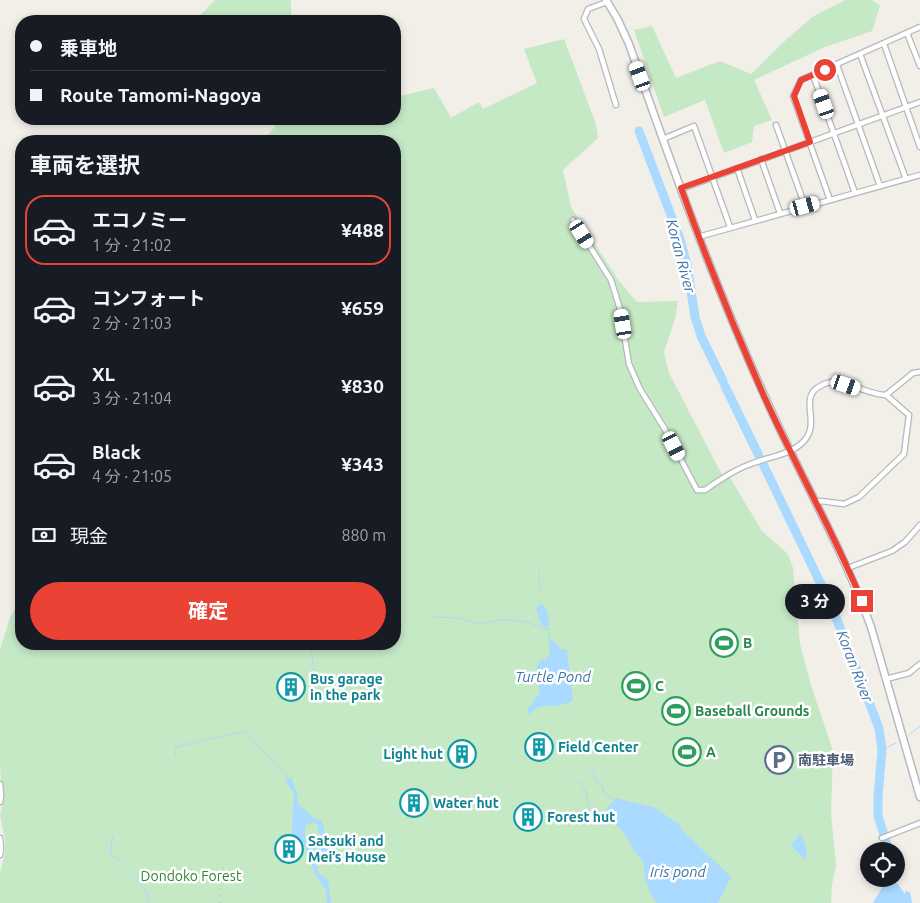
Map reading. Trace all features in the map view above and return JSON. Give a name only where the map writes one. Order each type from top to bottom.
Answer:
[{"type":"main road","points":[[607,1],[629,44],[698,237],[764,397],[848,568],[871,627],[920,797]]},
{"type":"street","points":[[607,1],[588,9],[584,19],[599,49],[616,105]]},
{"type":"street","points":[[830,200],[794,96],[801,80],[920,27]]},
{"type":"street","points":[[907,33],[920,66]]},
{"type":"street","points":[[884,44],[920,147]]},
{"type":"street","points":[[860,54],[906,179]]},
{"type":"street","points":[[837,65],[880,186]]},
{"type":"street","points":[[813,75],[855,193]]},
{"type":"street","points":[[681,188],[920,102]]},
{"type":"street","points":[[776,125],[805,206]]},
{"type":"street","points":[[663,139],[694,126],[730,227]]},
{"type":"street","points":[[761,159],[780,213]]},
{"type":"street","points":[[737,168],[755,220]]},
{"type":"street","points":[[698,237],[920,175]]},
{"type":"street","points":[[573,220],[611,280],[620,309],[629,364],[640,389],[666,431],[697,490],[705,490],[726,476],[748,465],[790,451],[804,441],[811,430],[812,418],[808,403],[815,389],[835,381],[876,395],[886,395],[913,373],[920,372]]},
{"type":"street","points":[[815,502],[820,500],[844,504],[859,497],[904,454],[909,415],[886,395]]},
{"type":"street","points":[[848,568],[892,551],[905,542],[920,525]]},
{"type":"street","points":[[886,679],[909,673],[920,664]]},
{"type":"street","points":[[0,784],[0,802]]},
{"type":"street","points":[[882,838],[920,823]]},
{"type":"street","points":[[0,838],[0,855]]},
{"type":"green space","points":[[215,0],[291,0],[291,15],[201,15]]},
{"type":"green space","points":[[845,0],[872,0],[880,6],[872,31],[825,47],[754,80],[772,120],[754,126],[752,142],[724,153],[705,100],[664,117],[634,30],[652,26],[676,78],[720,61],[751,74],[814,16]]},
{"type":"green space","name":"Dondoko Forest","points":[[564,39],[596,124],[598,138],[563,170],[571,207],[619,281],[637,302],[678,301],[675,319],[664,352],[669,373],[721,473],[725,478],[729,476],[762,531],[788,554],[793,568],[800,644],[811,685],[833,751],[831,813],[836,866],[832,884],[831,903],[0,903],[0,873],[5,852],[5,840],[0,815],[3,802],[0,766],[0,650],[10,617],[15,609],[15,650],[401,650],[401,135],[268,135],[276,125],[401,125],[401,96],[434,88],[451,118],[479,102],[483,109],[537,83],[524,49]]},
{"type":"water","name":"Turtle Pond","points":[[548,629],[551,640],[561,649],[567,650],[573,700],[561,705],[537,708],[527,714],[539,693],[538,683],[534,676],[539,662],[542,659],[544,661],[550,654]]},
{"type":"water","points":[[291,777],[297,793],[298,804],[314,818],[322,821],[330,856],[316,864],[319,874],[328,880],[331,903],[327,903],[326,890],[319,881],[306,854],[306,848],[290,835],[292,830],[294,793],[285,781]],"holes":[[[313,822],[317,824],[321,842],[317,851],[305,839],[305,826]]]},
{"type":"water","name":"Iris pond","points":[[616,798],[655,808],[679,824],[681,829],[731,877],[718,903],[657,903],[652,897],[645,878],[643,861],[634,851],[628,838],[615,823],[606,825],[601,823],[601,818],[605,816],[608,807]]},
{"type":"water","points":[[800,834],[806,847],[806,861],[791,845]]},
{"type":"water","points":[[882,887],[900,887],[905,894],[905,891],[910,892],[912,903],[873,903]]},
{"type":"waterway","name":"Koran River","points":[[639,131],[680,239],[687,265],[695,317],[701,336],[723,381]]},
{"type":"waterway","name":"Koran River","points":[[725,386],[759,456]]},
{"type":"waterway","name":"Koran River","points":[[763,464],[832,607],[879,728],[882,750],[878,816],[886,842]]},
{"type":"waterway","points":[[539,571],[540,591]]},
{"type":"waterway","points":[[541,609],[545,622]]},
{"type":"waterway","points":[[433,617],[458,618],[479,624],[500,620],[524,621],[548,630]]},
{"type":"waterway","points":[[546,623],[548,630]]},
{"type":"waterway","points":[[312,650],[315,674]]},
{"type":"waterway","points":[[910,734],[920,726]]},
{"type":"waterway","points":[[175,756],[176,747],[245,731],[289,779]]},
{"type":"waterway","points":[[882,750],[896,743]]},
{"type":"waterway","points":[[589,767],[594,773],[595,780],[601,783],[605,794],[615,800]]},
{"type":"waterway","points":[[572,780],[584,788],[590,812],[595,818],[600,820]]},
{"type":"waterway","points":[[113,836],[110,854],[124,864],[139,881],[150,903]]},
{"type":"railway","points":[[220,903],[219,884],[224,864]]},
{"type":"place","name":"B","points":[[724,643]]},
{"type":"place","name":"C","points":[[636,686]]},
{"type":"place","name":"Bus garage in the park","points":[[291,687]]},
{"type":"place","name":"Baseball Grounds","points":[[676,711]]},
{"type":"place","name":"Field Center","points":[[539,747]]},
{"type":"place","name":"A","points":[[687,752]]},
{"type":"place","name":"Light hut","points":[[462,754]]},
{"type":"place","name":"南駐車場","points":[[779,760]]},
{"type":"place","name":"Water hut","points":[[414,803]]},
{"type":"place","name":"Forest hut","points":[[528,817]]},
{"type":"place","name":"Satsuki and Mei’s House","points":[[289,849]]},
{"type":"route","points":[[825,70],[801,80],[794,96],[810,142],[681,188],[698,237],[764,397],[848,568],[862,601]]}]
